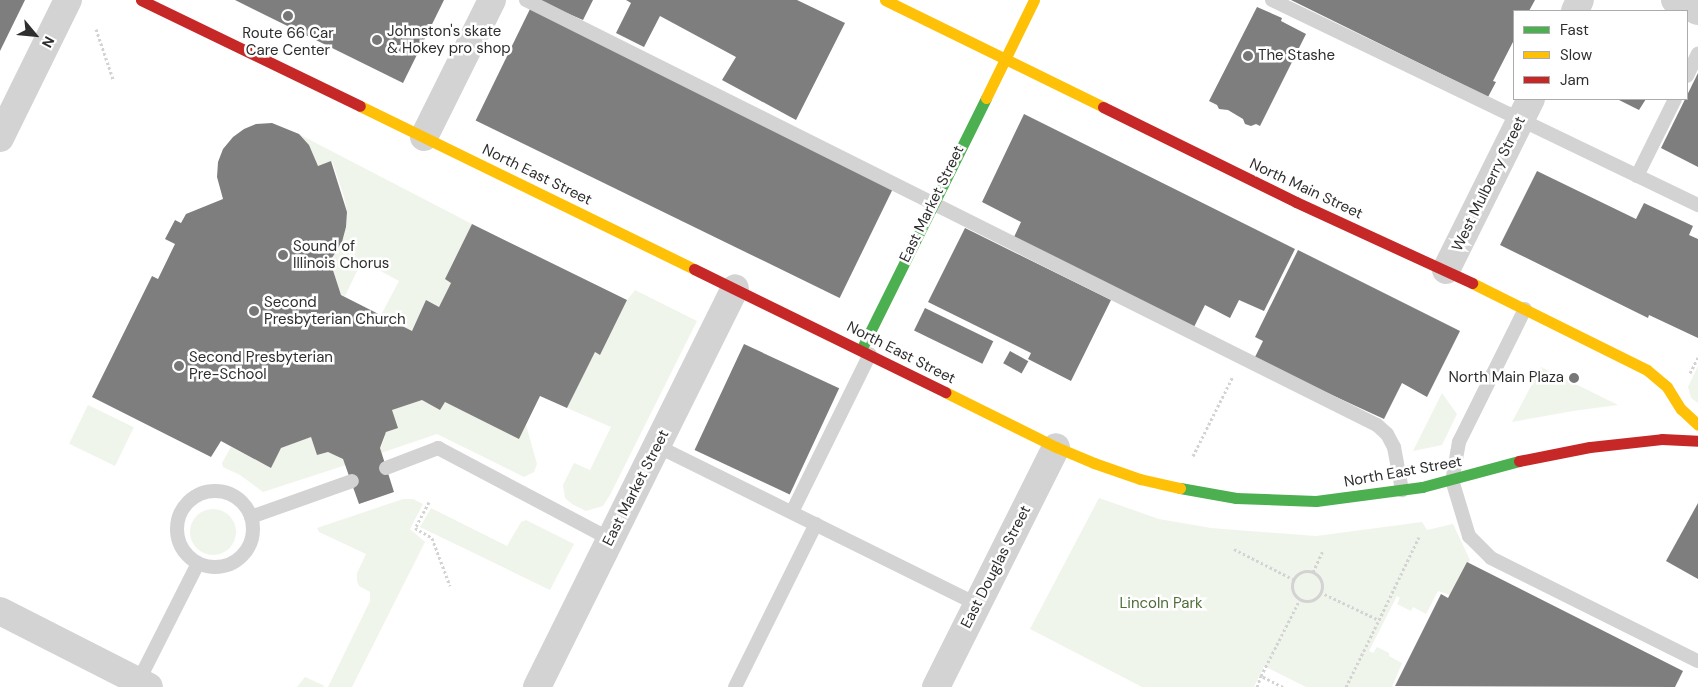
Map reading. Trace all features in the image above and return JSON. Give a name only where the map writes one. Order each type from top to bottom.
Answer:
[{"type":"main road","name":"North East Street","points":[[141,0],[735,288],[1056,447],[1140,479],[1206,494],[1236,498],[1316,500],[1366,496],[1402,490],[1452,480],[1541,455],[1599,446],[1662,439],[1698,441]]},
{"type":"main road","name":"North Main Street","points":[[885,0],[1296,202],[1446,270],[1659,378],[1681,408],[1698,425]]},
{"type":"main road","name":"East Market Street","points":[[865,352],[933,204],[1034,0]]},
{"type":"street","points":[[0,138],[68,0]]},
{"type":"street","points":[[424,137],[492,0]]},
{"type":"street","name":"West Mulberry Street","points":[[1446,270],[1526,110]]},
{"type":"street","name":"East Market Street","points":[[537,687],[735,288]]},
{"type":"street","name":"East Douglas Street","points":[[936,687],[1056,447]]},
{"type":"street","points":[[0,611],[141,685]]},
{"type":"lane","points":[[526,0],[1377,425],[1387,434],[1394,447],[1402,490]]},
{"type":"lane","points":[[1272,0],[1526,110],[1637,176],[1698,205]]},
{"type":"lane","points":[[1688,74],[1698,53]]},
{"type":"lane","points":[[1637,176],[1675,100]]},
{"type":"lane","points":[[1525,309],[1459,442],[1452,480],[1469,536],[1491,558],[1698,661]]},
{"type":"lane","points":[[792,512],[865,352]]},
{"type":"lane","points":[[656,446],[977,604]]},
{"type":"lane","points":[[386,468],[438,448],[610,539]]},
{"type":"lane","points":[[251,517],[352,481]]},
{"type":"lane","points":[[207,492],[231,495],[242,502],[251,517],[252,537],[248,548],[240,558],[230,565],[218,568],[198,563],[185,553],[179,542],[177,529],[179,517],[185,506],[195,497],[207,492]]},
{"type":"lane","points":[[735,687],[816,524]]},
{"type":"lane","points":[[141,685],[198,563]]},
{"type":"path","points":[[96,29],[113,79]]},
{"type":"path","points":[[1193,456],[1242,358]]},
{"type":"path","points":[[429,502],[415,528],[432,538],[450,586]]},
{"type":"path","points":[[1346,687],[1419,537]]},
{"type":"path","points":[[1234,549],[1293,579]]},
{"type":"path","points":[[1313,572],[1323,551]]},
{"type":"path","points":[[1313,572],[1321,583],[1320,592],[1314,599],[1300,599],[1292,590],[1293,579],[1300,573],[1313,572]]},
{"type":"path","points":[[1320,592],[1379,620]]},
{"type":"path","points":[[1257,687],[1300,599]]},
{"type":"path","points":[[1262,676],[1283,687]]},
{"type":"green space","points":[[299,134],[472,224],[445,279],[451,283],[439,307],[426,301],[412,331],[381,315],[399,281],[362,261],[345,296],[341,295],[330,261],[342,242],[346,227],[347,212],[344,197],[332,161],[318,166],[309,145]]},
{"type":"green space","points":[[635,290],[697,321],[610,495],[603,506],[586,511],[565,498],[563,485],[574,463],[590,470],[611,427],[567,408],[595,352],[600,355],[627,300]]},
{"type":"green space","points":[[1698,366],[1698,403],[1691,398],[1688,387]]},
{"type":"green space","points":[[1541,367],[1618,405],[1512,422]]},
{"type":"green space","points":[[1442,393],[1457,414],[1442,445],[1413,451]]},
{"type":"green space","points":[[422,400],[440,409],[445,402],[519,438],[526,425],[537,464],[534,472],[524,477],[437,434],[381,453],[380,449],[392,410]]},
{"type":"green space","points":[[88,405],[134,427],[115,466],[69,444]]},
{"type":"green space","points":[[311,437],[317,455],[328,452],[343,459],[346,465],[263,492],[240,475],[223,467],[222,463],[231,447],[271,468],[281,448]]},
{"type":"green space","name":"Lincoln Park","points":[[1099,498],[1159,519],[1211,528],[1316,536],[1422,522],[1427,530],[1453,524],[1470,560],[1450,595],[1438,591],[1426,614],[1413,607],[1411,611],[1397,604],[1400,598],[1397,596],[1369,651],[1373,653],[1377,647],[1402,663],[1392,687],[1306,687],[1264,666],[1254,687],[1142,687],[1030,629]]},
{"type":"green space","points":[[403,499],[413,499],[423,504],[410,529],[425,542],[352,687],[328,687],[370,601],[370,592],[359,586],[357,581],[357,573],[366,554],[319,532],[317,528]]},
{"type":"green space","points":[[431,508],[507,546],[521,522],[526,520],[574,544],[550,590],[420,527]]},
{"type":"green space","points":[[209,509],[217,509],[226,513],[232,519],[236,532],[232,545],[226,551],[217,555],[209,555],[200,551],[194,545],[190,536],[190,528],[194,519],[200,513]]},
{"type":"green space","points":[[305,677],[323,685],[324,687],[297,687]]},
{"type":"building","points":[[0,0],[25,0],[0,51]]},
{"type":"building","points":[[235,0],[444,0],[403,83]]},
{"type":"building","points":[[536,0],[593,0],[583,20]]},
{"type":"building","points":[[626,0],[797,0],[845,23],[796,120],[722,80],[736,57],[660,16],[644,47],[616,33],[631,3]]},
{"type":"building","points":[[1291,0],[1535,0],[1530,10],[1513,10],[1513,42],[1493,81],[1496,82],[1488,97]]},
{"type":"building","points":[[1257,7],[1282,18],[1281,21],[1306,34],[1260,126],[1256,124],[1251,126],[1245,124],[1243,119],[1228,110],[1219,109],[1217,105],[1209,101]]},
{"type":"building","points":[[530,9],[894,187],[840,298],[476,120]]},
{"type":"building","points":[[1698,73],[1698,167],[1661,148],[1685,100],[1688,100],[1688,93]]},
{"type":"building","points":[[1619,100],[1645,100],[1639,110]]},
{"type":"building","points":[[1024,114],[1295,249],[1264,311],[1239,300],[1230,318],[1205,305],[1194,327],[1014,237],[1021,222],[982,202]]},
{"type":"building","name":"Second Presbyterian Church","points":[[272,123],[299,134],[309,145],[318,166],[331,161],[347,212],[342,242],[330,261],[341,295],[412,331],[426,300],[439,307],[451,283],[445,279],[472,224],[627,300],[600,355],[595,352],[567,408],[540,396],[519,439],[445,402],[440,410],[422,400],[392,410],[398,428],[386,432],[380,448],[394,492],[359,504],[343,459],[328,452],[317,455],[311,437],[281,448],[271,468],[221,441],[211,457],[92,397],[152,276],[158,279],[175,244],[165,239],[175,220],[181,223],[186,214],[223,199],[217,177],[218,162],[223,149],[233,137],[244,129],[256,124]]},
{"type":"building","points":[[1537,171],[1636,219],[1644,203],[1693,226],[1689,235],[1698,239],[1698,338],[1649,315],[1648,318],[1500,245]]},
{"type":"building","points":[[965,228],[1111,300],[1071,381],[1028,359],[1031,353],[928,302]]},
{"type":"building","points":[[1298,250],[1460,331],[1427,397],[1402,383],[1384,419],[1254,359],[1263,341],[1255,337]]},
{"type":"building","points":[[925,308],[993,341],[982,364],[914,330]]},
{"type":"building","points":[[744,344],[839,388],[790,494],[695,450]]},
{"type":"building","points":[[1010,351],[1028,361],[1022,373],[1003,363]]},
{"type":"building","points":[[1698,503],[1698,579],[1666,561]]},
{"type":"building","points":[[1467,562],[1683,671],[1675,687],[1395,686],[1441,594],[1448,598]]},
{"type":"traffic: fast","points":[[861,350],[986,98]]},
{"type":"traffic: fast","points":[[1180,488],[1236,498],[1316,501],[1422,487],[1519,461]]},
{"type":"traffic: slow","points":[[885,0],[1103,107]]},
{"type":"traffic: slow","points":[[986,98],[1034,0]]},
{"type":"traffic: slow","points":[[360,106],[694,269]]},
{"type":"traffic: slow","points":[[1472,283],[1647,370],[1667,387],[1681,409],[1698,425]]},
{"type":"traffic: slow","points":[[945,392],[1056,447],[1094,463],[1140,479],[1180,488]]},
{"type":"traffic: jam","points":[[141,0],[360,106]]},
{"type":"traffic: jam","points":[[1103,107],[1296,202],[1472,283]]},
{"type":"traffic: jam","points":[[694,269],[945,392]]},
{"type":"traffic: jam","points":[[1519,461],[1590,447],[1662,439],[1698,441]]},
{"type":"place","name":"Route 66 Car Care Center","points":[[288,16]]},
{"type":"place","name":"Johnston's skate & Hokey pro shop","points":[[377,40]]},
{"type":"place","name":"The Stashe","points":[[1248,56]]},
{"type":"place","name":"Sound of Illinois Chorus","points":[[283,255]]},
{"type":"place","name":"Second Presbyterian Church","points":[[254,311]]},
{"type":"place","name":"Second Presbyterian Pre-School","points":[[179,366]]},
{"type":"place","name":"North Main Plaza","points":[[1574,378]]}]
